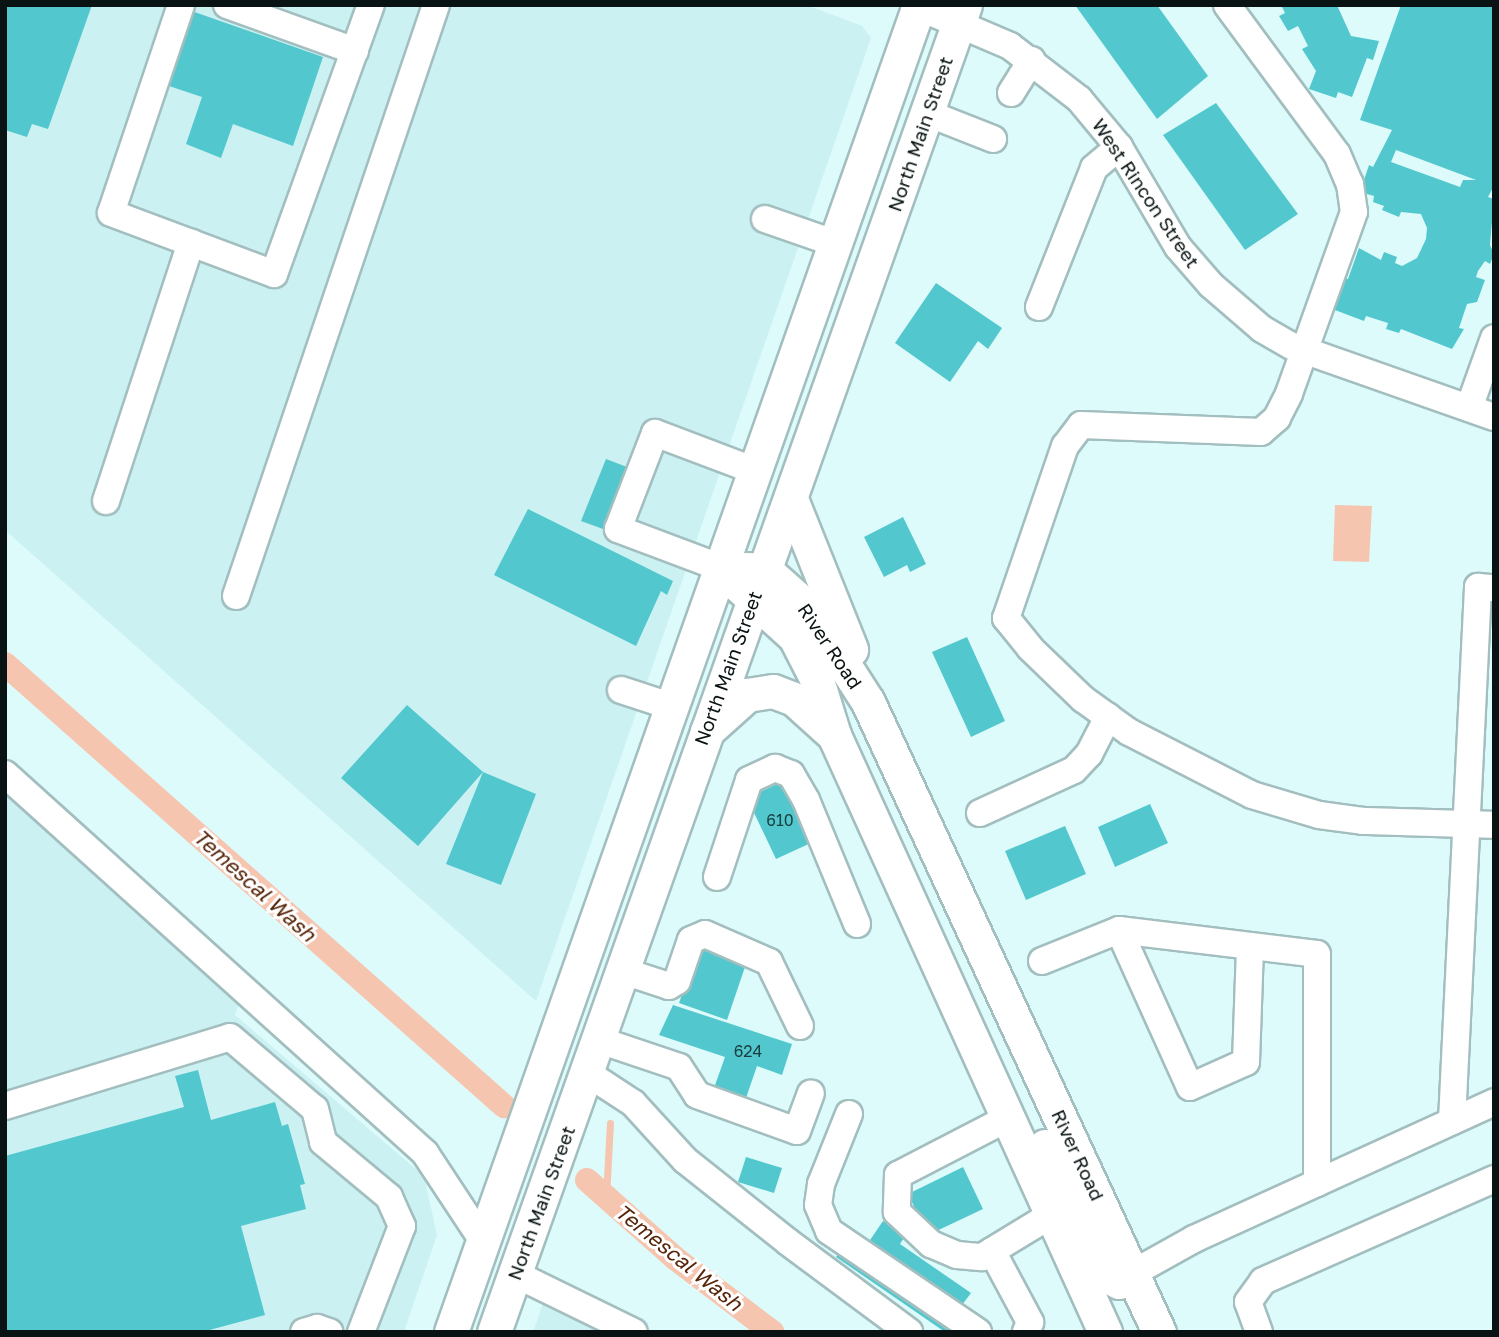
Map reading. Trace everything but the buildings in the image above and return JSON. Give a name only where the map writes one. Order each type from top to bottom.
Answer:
[{"type":"main road","points":[[451,1332],[917,6]]},
{"type":"main road","name":"North Main Street","points":[[494,1332],[623,971],[702,735],[791,499],[961,14]]},
{"type":"main road","points":[[791,499],[868,702]]},
{"type":"main road","name":"River Road","points":[[719,567],[807,607],[868,702],[1159,1332]]},
{"type":"main road","name":"River Road","points":[[760,585],[795,637],[817,680],[834,735],[1105,1332]]},
{"type":"main road","points":[[702,735],[747,695],[772,691],[794,699],[834,735]]},
{"type":"main road","points":[[969,1029],[998,1052],[1009,1067],[1107,1276],[1119,1283],[1133,1273]]},
{"type":"street","points":[[181,5],[111,213],[274,274],[371,5]]},
{"type":"street","points":[[227,5],[355,51]]},
{"type":"street","points":[[236,596],[436,5]]},
{"type":"street","points":[[1227,5],[1337,154],[1350,184],[1354,212],[1304,351],[1283,406],[1261,432],[1081,425],[1065,446],[1006,618],[1030,648],[1108,717],[1189,766],[1252,794],[1319,816],[1494,825]]},
{"type":"street","name":"West Rincon Street","points":[[917,6],[961,14],[1032,60],[1079,99],[1119,147],[1165,229],[1194,267],[1262,329],[1304,351],[1482,413]]},
{"type":"street","points":[[1011,93],[1032,60]]},
{"type":"street","points":[[928,113],[993,139]]},
{"type":"street","points":[[1040,307],[1094,168],[1119,147]]},
{"type":"street","points":[[765,219],[834,243]]},
{"type":"street","points":[[106,501],[191,243]]},
{"type":"street","points":[[1482,413],[1494,338]]},
{"type":"street","points":[[719,567],[618,529],[655,433],[753,470]]},
{"type":"street","points":[[1452,1121],[1478,587],[1494,588]]},
{"type":"street","points":[[621,690],[670,706]]},
{"type":"street","points":[[980,813],[1074,769],[1089,754],[1108,717]]},
{"type":"street","points":[[717,877],[749,780],[775,768],[791,774],[806,800],[857,924]]},
{"type":"street","points":[[5,774],[425,1153],[484,1237]]},
{"type":"street","points":[[1042,961],[1119,930],[1317,954],[1317,1183]]},
{"type":"street","points":[[1119,930],[1190,1087],[1245,1062],[1251,946]]},
{"type":"street","points":[[623,971],[668,986],[677,981],[691,940],[705,934],[769,962],[800,1026]]},
{"type":"street","points":[[5,1106],[230,1037],[316,1109],[323,1142],[389,1197],[402,1226],[361,1332]]},
{"type":"street","points":[[592,1059],[679,1068],[697,1095],[797,1131],[811,1093]]},
{"type":"street","points":[[592,1059],[685,1160],[777,1234],[909,1332]]},
{"type":"street","points":[[1133,1273],[1194,1239],[1494,1102]]},
{"type":"street","points":[[849,1114],[818,1205],[829,1231],[978,1332]]},
{"type":"street","points":[[1008,1118],[940,1149],[898,1175],[897,1212],[931,1244],[957,1255],[982,1257],[1051,1214]]},
{"type":"street","points":[[1259,1332],[1248,1302],[1263,1281],[1494,1179]]},
{"type":"street","points":[[992,1251],[1030,1322],[1026,1332]]},
{"type":"street","points":[[521,1261],[634,1332]]},
{"type":"street","points":[[304,1332],[317,1328],[329,1332]]},
{"type":"street","points":[[377,1332],[385,1332]]},
{"type":"shaded area","points":[[5,5],[806,5],[862,26],[871,38],[536,1001],[5,530]]},
{"type":"shaded area","points":[[1335,505],[1372,506],[1369,562],[1333,561]]},
{"type":"shaded area","points":[[5,763],[248,979],[235,1015],[424,1176],[437,1235],[404,1332],[5,1332]]},
{"type":"shaded area","points":[[546,1295],[597,1332],[533,1332]]},
{"type":"waterway","name":"Temescal Wash","points":[[5,664],[504,1106]]},
{"type":"waterway","points":[[606,1197],[610,1123]]},
{"type":"waterway","name":"Temescal Wash","points":[[587,1180],[676,1259],[772,1332]]}]
